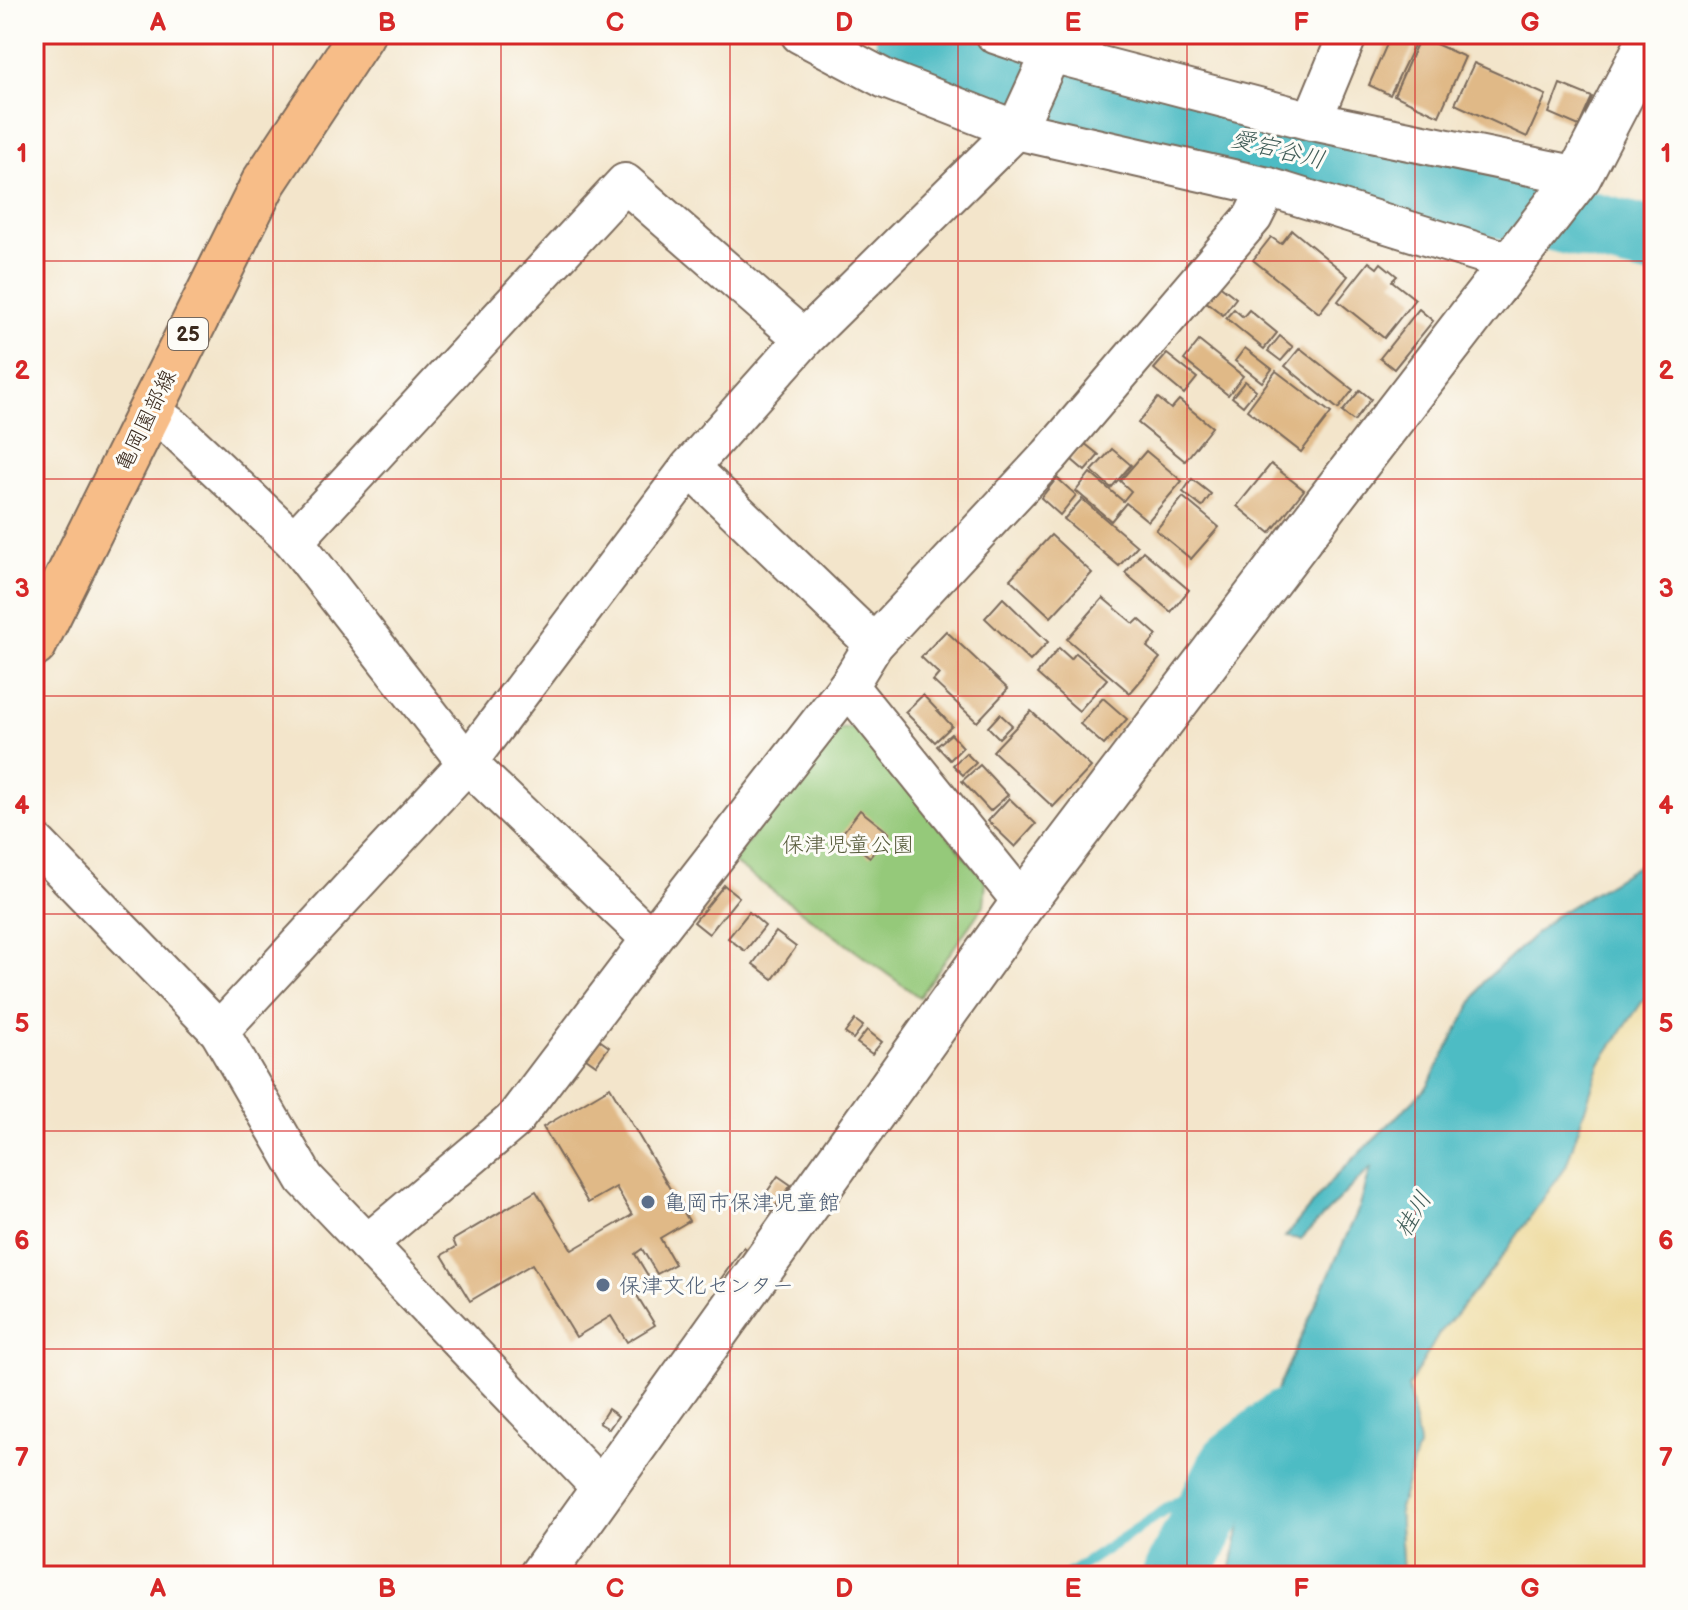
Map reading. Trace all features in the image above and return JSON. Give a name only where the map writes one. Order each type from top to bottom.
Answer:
[{"type":"main road","name":"亀岡園部線","points":[[34,645],[264,182],[362,34]]},
{"type":"street","points":[[800,34],[885,79],[1019,125],[1521,253]]},
{"type":"street","points":[[995,34],[1051,53],[1312,121],[1574,182]]},
{"type":"street","points":[[1312,121],[1348,34]]},
{"type":"street","points":[[541,1576],[1023,903],[1574,182],[1653,34]]},
{"type":"street","points":[[219,1031],[467,763],[690,467],[804,339],[1019,125],[1051,53]]},
{"type":"street","points":[[294,541],[625,183],[804,339]]},
{"type":"street","points":[[367,1244],[513,1121],[848,686],[874,644],[1050,455],[1253,217],[1268,187]]},
{"type":"street","points":[[150,411],[175,429],[294,541],[467,763],[651,939]]},
{"type":"street","points":[[690,467],[874,644]]},
{"type":"street","points":[[848,686],[1023,903]]},
{"type":"street","points":[[34,841],[219,1031],[305,1179],[603,1490]]},
{"type":"green space","name":"保津児童公園","points":[[856,727],[986,881],[984,905],[919,997],[733,862],[832,730]]},
{"type":"sand","points":[[1654,994],[1654,1576],[1403,1576],[1399,1508],[1419,1444],[1408,1387],[1439,1334],[1494,1268],[1566,1166],[1600,1063],[1642,1002]]},
{"type":"water","name":"桂川","points":[[1654,856],[1654,994],[1642,1002],[1600,1063],[1566,1166],[1494,1268],[1439,1334],[1408,1387],[1419,1444],[1399,1508],[1403,1576],[1231,1576],[1243,1512],[1235,1510],[1203,1576],[1173,1576],[1182,1555],[1269,1408],[1360,1206],[1371,1168],[1301,1239],[1285,1237],[1332,1180],[1427,1087],[1484,981],[1555,916]]},
{"type":"building","points":[[1391,35],[1414,45],[1390,95],[1369,85]]},
{"type":"building","points":[[1420,37],[1465,57],[1439,116],[1394,95]]},
{"type":"building","points":[[1474,63],[1546,95],[1527,137],[1455,104]]},
{"type":"building","points":[[1560,84],[1592,97],[1579,126],[1549,113]]},
{"type":"building","points":[[1292,230],[1348,276],[1319,313],[1253,260],[1271,237],[1281,244]]},
{"type":"building","points":[[1369,262],[1377,268],[1381,263],[1397,276],[1392,281],[1415,299],[1384,338],[1338,301]]},
{"type":"building","points":[[1218,284],[1236,298],[1223,315],[1204,300]]},
{"type":"building","points":[[1234,309],[1243,317],[1249,310],[1277,333],[1264,349],[1226,318]]},
{"type":"building","points":[[1419,309],[1433,321],[1394,369],[1380,358]]},
{"type":"building","points":[[1280,336],[1293,347],[1281,361],[1268,351]]},
{"type":"building","points":[[1199,341],[1243,376],[1228,395],[1184,360]]},
{"type":"building","points":[[1245,348],[1272,369],[1262,382],[1235,361]]},
{"type":"building","points":[[1300,348],[1353,390],[1338,409],[1285,366]]},
{"type":"building","points":[[1167,354],[1197,378],[1184,394],[1154,369]]},
{"type":"building","points":[[1276,371],[1331,413],[1301,452],[1247,410]]},
{"type":"building","points":[[1245,381],[1256,390],[1243,406],[1232,397]]},
{"type":"building","points":[[1360,390],[1371,399],[1354,421],[1342,412]]},
{"type":"building","points":[[1158,398],[1171,409],[1179,400],[1212,427],[1185,461],[1138,423]]},
{"type":"building","points":[[1084,443],[1099,455],[1085,471],[1071,459]]},
{"type":"building","points":[[1112,449],[1131,465],[1111,488],[1092,471]]},
{"type":"building","points":[[1146,451],[1182,481],[1148,521],[1126,503],[1111,521],[1076,491],[1090,473],[1123,501],[1131,491],[1120,481]]},
{"type":"building","points":[[1271,464],[1304,490],[1270,533],[1237,506]]},
{"type":"building","points":[[1057,478],[1076,495],[1060,515],[1041,498]]},
{"type":"building","points":[[1192,479],[1211,494],[1202,507],[1183,492]]},
{"type":"building","points":[[1183,497],[1219,527],[1191,559],[1156,530]]},
{"type":"building","points":[[1082,499],[1137,546],[1119,566],[1064,519]]},
{"type":"building","points":[[1051,535],[1092,573],[1051,617],[1010,579]]},
{"type":"building","points":[[1143,551],[1189,590],[1171,612],[1125,573]]},
{"type":"building","points":[[1003,598],[1048,642],[1030,661],[985,618]]},
{"type":"building","points":[[1103,598],[1134,624],[1139,619],[1157,635],[1147,647],[1160,658],[1130,693],[1067,639]]},
{"type":"building","points":[[946,631],[1008,689],[977,722],[933,681],[939,674],[921,657]]},
{"type":"building","points":[[1059,648],[1071,659],[1076,653],[1107,679],[1079,711],[1037,674]]},
{"type":"building","points":[[923,695],[952,726],[935,742],[905,712]]},
{"type":"building","points":[[1103,698],[1127,719],[1104,745],[1080,724]]},
{"type":"building","points":[[1031,711],[1091,767],[1053,807],[993,751]]},
{"type":"building","points":[[1000,714],[1012,725],[999,738],[988,727]]},
{"type":"building","points":[[951,734],[963,747],[950,760],[937,746]]},
{"type":"building","points":[[966,753],[976,763],[963,775],[953,765]]},
{"type":"building","points":[[980,765],[1008,795],[990,811],[962,781]]},
{"type":"building","points":[[1009,798],[1036,824],[1015,847],[988,821]]},
{"type":"building","points":[[860,810],[889,833],[870,857],[841,835]]},
{"type":"building","points":[[724,885],[739,897],[709,934],[694,922]]},
{"type":"building","points":[[749,912],[765,926],[745,951],[728,938]]},
{"type":"building","points":[[776,932],[796,947],[773,979],[753,964]]},
{"type":"building","points":[[855,1020],[863,1026],[853,1039],[845,1033]]},
{"type":"building","points":[[867,1030],[882,1042],[872,1054],[857,1043]]},
{"type":"building","points":[[598,1039],[609,1047],[596,1065],[586,1058]]},
{"type":"building","points":[[610,1087],[689,1221],[660,1238],[675,1264],[657,1274],[642,1249],[635,1254],[650,1279],[633,1289],[655,1325],[627,1342],[611,1316],[576,1337],[532,1264],[470,1301],[442,1255],[456,1247],[453,1240],[536,1191],[572,1250],[632,1215],[616,1187],[588,1203],[543,1127]]},
{"type":"building","points":[[778,1176],[791,1185],[772,1211],[760,1202]]},
{"type":"building","points":[[744,1247],[748,1250],[724,1283],[720,1280]]},
{"type":"building","points":[[608,1409],[618,1416],[609,1429],[599,1423]]},
{"type":"waterway","name":"愛宕谷川","points":[[909,34],[965,64],[1068,97],[1654,242]]},
{"type":"waterway","points":[[1176,1576],[1233,1465],[1286,1423]]},
{"type":"waterway","points":[[1066,1576],[1233,1465]]},
{"type":"place","name":"亀岡市保津児童館","points":[[648,1202]]},
{"type":"place","name":"保津文化センター","points":[[603,1285]]}]
